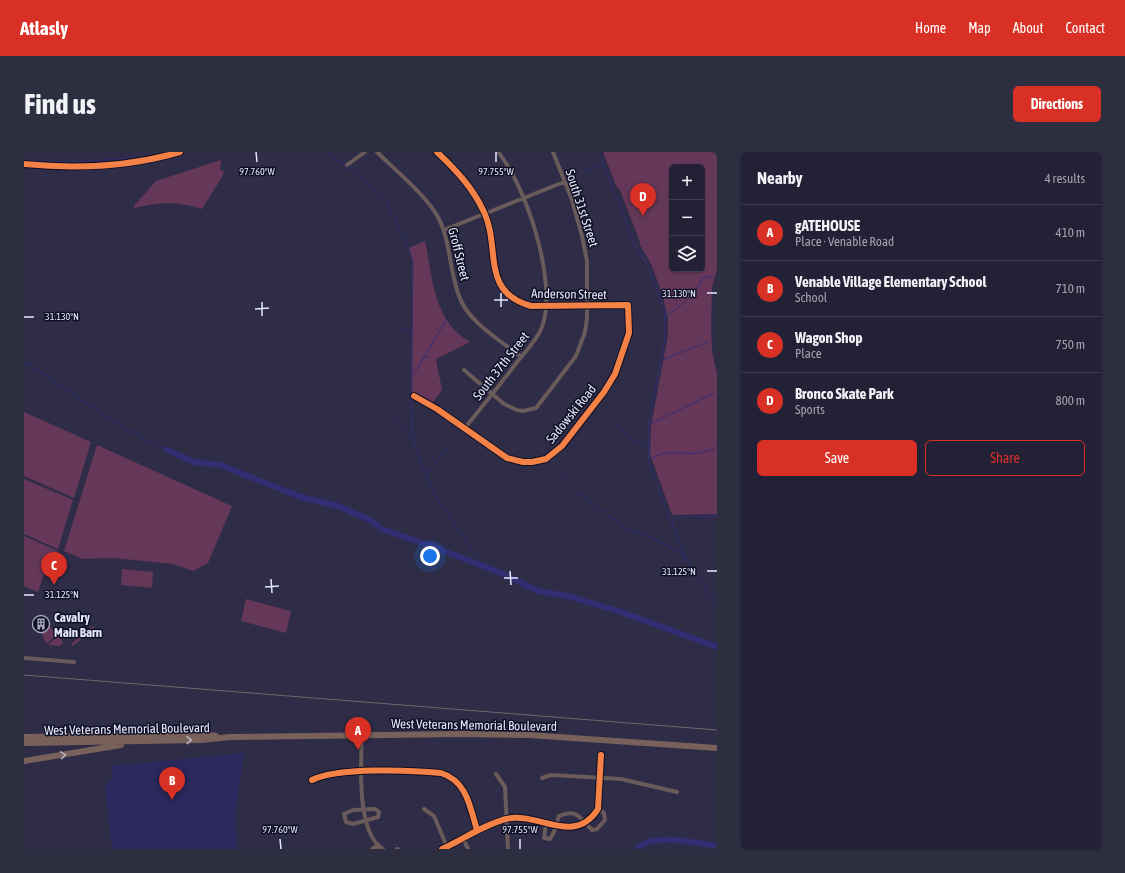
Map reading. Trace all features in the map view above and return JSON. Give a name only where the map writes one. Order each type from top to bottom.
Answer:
[{"type":"main road","name":"West Veterans Memorial Boulevard","points":[[24,737],[201,734],[230,737]]},
{"type":"main road","name":"West Veterans Memorial Boulevard","points":[[24,743],[201,740],[230,737],[362,734],[529,735],[717,748]]},
{"type":"main road","points":[[24,761],[105,747],[162,741]]},
{"type":"street","points":[[24,164],[72,167],[102,166],[138,161],[180,152]]},
{"type":"street","points":[[347,165],[365,152]]},
{"type":"street","name":"Groff Street","points":[[377,152],[428,203],[444,230],[456,284],[465,308],[480,324],[521,357]]},
{"type":"street","name":"Anderson Street","points":[[437,152],[464,179],[478,198],[488,223],[495,273],[502,286],[510,296],[519,302],[545,307],[628,305]]},
{"type":"street","name":"South 37th Street","points":[[464,429],[537,337],[542,326],[545,307],[542,264],[537,235],[525,197],[509,166],[498,152]]},
{"type":"street","name":"South 31st Street","points":[[464,370],[492,394],[517,410],[523,411],[536,408],[576,356],[585,332],[588,306],[585,250],[572,200],[553,152]]},
{"type":"street","points":[[444,230],[564,182]]},
{"type":"street","name":"Sadowski Road","points":[[414,396],[437,409],[500,454],[515,461],[539,461],[555,452],[562,446],[604,392],[614,374],[629,333],[630,320],[628,305]]},
{"type":"street","points":[[24,658],[74,662]]},
{"type":"street","points":[[362,734],[363,810],[365,821],[375,847],[383,849]]},
{"type":"street","points":[[424,809],[434,816],[444,848],[477,830],[508,819],[524,819],[546,824],[573,827],[585,823],[594,816],[598,809],[601,778],[601,755]]},
{"type":"street","points":[[312,780],[328,774],[362,772],[428,772],[452,776],[458,781],[464,791],[477,830]]},
{"type":"street","points":[[496,774],[505,787],[508,819],[508,849]]},
{"type":"street","points":[[542,778],[552,775],[638,781],[677,792]]},
{"type":"street","points":[[375,809],[380,812],[378,817],[365,821],[353,824],[346,822],[344,814],[353,810],[363,810],[375,809]]},
{"type":"street","points":[[546,824],[544,838],[550,839],[559,816],[568,812],[577,814],[592,830],[597,829],[605,820],[604,813],[598,809]]},
{"type":"street","points":[[463,838],[468,849]]},
{"type":"shaded area","points":[[603,152],[717,152],[717,269],[712,288],[711,326],[712,351],[717,374],[717,514],[672,515],[650,454],[651,426],[668,335],[668,318],[662,293],[651,264],[639,243],[640,242],[619,188],[617,188]]},
{"type":"shaded area","points":[[221,160],[220,170],[224,171],[222,177],[202,209],[193,206],[168,203],[152,204],[134,208],[134,206],[156,181]]},
{"type":"shaded area","points":[[425,241],[433,284],[442,311],[448,323],[470,342],[436,359],[442,390],[432,403],[412,393],[413,261],[409,248]]},
{"type":"shaded area","points":[[24,412],[91,442],[74,498],[24,476]]},
{"type":"shaded area","points":[[97,445],[232,506],[208,563],[193,571],[173,564],[114,558],[82,559],[64,551]]},
{"type":"shaded area","points":[[24,479],[73,500],[58,549],[24,534]]},
{"type":"shaded area","points":[[24,536],[58,551],[50,576],[44,574],[38,592],[24,586]]},
{"type":"shaded area","points":[[122,569],[153,572],[152,588],[121,585]]},
{"type":"shaded area","points":[[246,599],[291,611],[286,633],[241,621]]},
{"type":"shaded area","points":[[47,623],[57,635],[46,644],[40,629]]},
{"type":"shaded area","points":[[93,626],[95,628],[73,646],[71,644]]},
{"type":"shaded area","points":[[58,636],[63,642],[60,646],[48,645]]},
{"type":"shaded area","points":[[244,753],[235,815],[237,849],[112,849],[105,785],[112,780],[111,766]]},
{"type":"waterway","points":[[325,152],[365,181],[386,201],[406,242],[413,262],[411,414],[415,446],[434,495],[483,566]]},
{"type":"waterway","points":[[599,152],[635,245],[648,266],[665,311],[665,338],[648,430],[649,463],[692,572],[717,603]]},
{"type":"waterway","points":[[56,162],[96,161],[133,157]]},
{"type":"waterway","points":[[24,160],[51,162]]},
{"type":"waterway","points":[[584,171],[604,165]]},
{"type":"waterway","points":[[665,317],[691,296],[702,278],[714,276]]},
{"type":"waterway","points":[[412,377],[447,319]]},
{"type":"waterway","points":[[397,324],[411,334]]},
{"type":"waterway","points":[[662,360],[708,342]]},
{"type":"waterway","points":[[423,358],[428,357]]},
{"type":"waterway","points":[[24,362],[110,419],[144,439],[167,450]]},
{"type":"waterway","points":[[650,424],[714,393]]},
{"type":"waterway","points":[[389,414],[414,442]]},
{"type":"waterway","points":[[610,422],[648,449]]},
{"type":"waterway","points":[[426,476],[448,445]]},
{"type":"waterway","points":[[649,461],[654,457],[666,453],[699,453],[717,447]]},
{"type":"waterway","points":[[167,450],[194,462],[220,465],[301,497],[338,506],[372,521],[382,529],[501,573],[538,591],[568,596],[621,612],[717,647]]},
{"type":"waterway","points":[[560,475],[574,490],[626,528],[657,540],[686,557]]},
{"type":"waterway","points":[[672,524],[675,517],[717,516]]},
{"type":"waterway","points":[[637,849],[644,844],[664,840],[687,841],[717,846]]},
{"type":"railway","points":[[24,675],[717,730]]},
{"type":"cycle path","points":[[24,164],[44,166],[102,166],[141,161],[180,152]]},
{"type":"cycle path","points":[[414,396],[437,409],[507,458],[523,462],[546,459],[562,446],[604,392],[615,374],[629,333],[628,305],[531,306],[515,299],[505,290],[498,280],[489,226],[480,203],[464,180],[437,152]]},
{"type":"cycle path","points":[[442,849],[481,828],[506,819],[530,819],[567,827],[578,825],[588,820],[598,809],[601,755]]},
{"type":"cycle path","points":[[312,780],[324,776],[356,771],[394,770],[441,773],[450,777],[462,788],[469,804],[477,830]]},
{"type":"place","name":"Bronco Skate Park","points":[[643,216]]},
{"type":"place","name":"Wagon Shop","points":[[54,585]]},
{"type":"place","name":"Cavalry Main Barn","points":[[41,624]]},
{"type":"place","name":"gATEHOUSE","points":[[358,750]]},
{"type":"place","name":"Venable Village Elementary School","points":[[172,800]]}]
